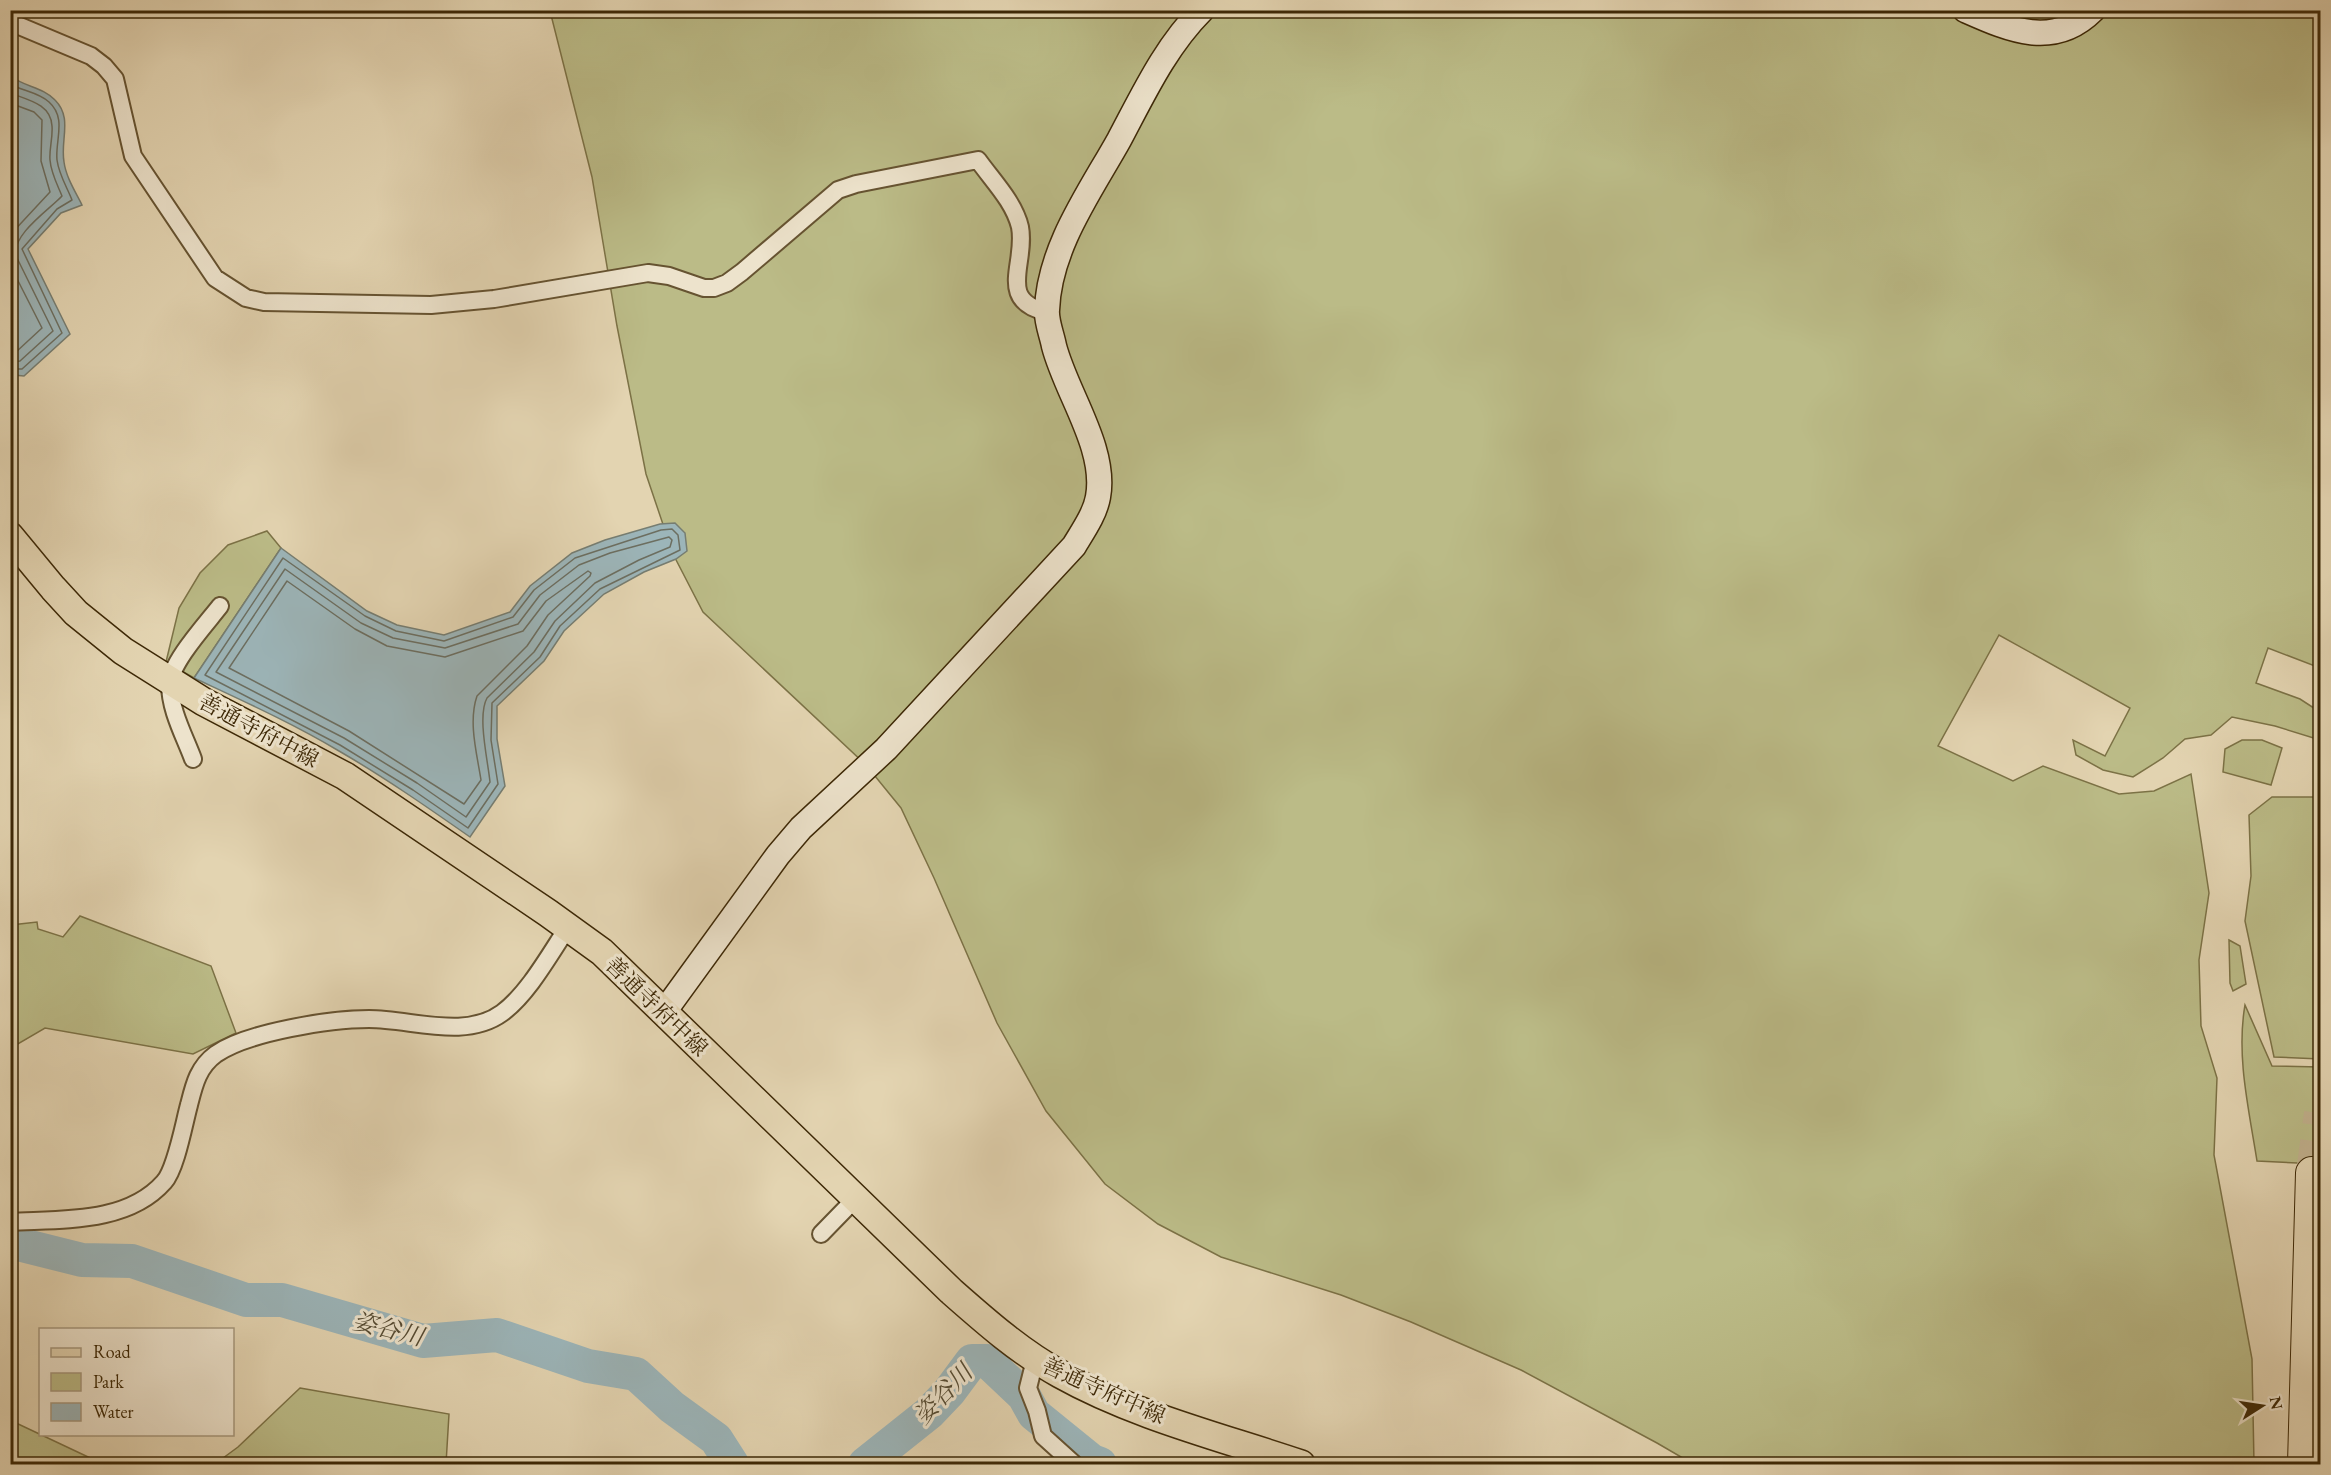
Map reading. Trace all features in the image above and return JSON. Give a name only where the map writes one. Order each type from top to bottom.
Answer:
[{"type":"highway","points":[[2304,1464],[2313,1173]]},
{"type":"main road","name":"善通寺府中線","points":[[10,536],[76,613],[123,651],[204,702],[345,776],[602,952],[982,1319],[1035,1360],[1125,1404],[1301,1464]]},
{"type":"street","points":[[664,1012],[778,855],[801,828],[901,733],[1074,546],[1084,530],[1098,500],[1099,469],[1084,424],[1059,366],[1046,312],[1056,262],[1070,228],[1160,65],[1202,10]]},
{"type":"street","points":[[1965,10],[2008,29],[2034,34],[2058,30],[2084,19],[2092,10]]},
{"type":"street","points":[[10,22],[91,56],[104,66],[115,79],[133,156],[215,278],[246,298],[264,302],[431,305],[494,299],[648,273],[669,276],[704,288],[714,288],[727,283],[742,272],[838,190],[856,184],[978,160],[1011,206],[1020,227],[1022,248],[1016,281],[1022,302],[1046,312]]},
{"type":"street","points":[[193,759],[177,717],[170,681],[184,651],[220,606]]},
{"type":"street","points":[[10,1222],[78,1219],[116,1211],[142,1199],[165,1181],[177,1150],[197,1075],[216,1054],[246,1041],[314,1023],[370,1019],[467,1027],[487,1021],[501,1014],[515,1002],[568,927]]},
{"type":"street","points":[[821,1234],[856,1198]]},
{"type":"street","points":[[1035,1360],[1028,1388],[1043,1436],[1074,1464]]},
{"type":"green space","points":[[550,11],[2320,11],[2320,668],[2268,648],[2256,683],[2300,699],[2320,712],[2320,740],[2275,726],[2232,717],[2211,735],[2185,739],[2163,758],[2133,777],[2103,770],[2076,755],[2073,740],[2105,756],[2130,708],[1999,635],[1938,746],[2013,781],[2043,766],[2119,794],[2154,791],[2191,774],[2209,893],[2199,960],[2201,1026],[2217,1078],[2214,1155],[2252,1359],[2254,1464],[1693,1464],[1521,1370],[1411,1322],[1341,1295],[1221,1257],[1158,1224],[1105,1184],[1046,1111],[997,1023],[901,808],[866,765],[703,612],[673,554],[646,474],[617,326],[592,177]]},
{"type":"green space","points":[[267,531],[281,548],[194,678],[166,662],[179,608],[200,573],[228,545]]},
{"type":"green space","points":[[2242,740],[2262,740],[2282,748],[2271,785],[2223,772],[2225,749]]},
{"type":"green space","points":[[2272,797],[2320,797],[2320,1059],[2274,1057],[2245,921],[2251,876],[2249,815]]},
{"type":"green space","points":[[80,916],[211,966],[236,1033],[193,1054],[45,1028],[11,1048],[11,925],[37,922],[38,929],[63,937]]},
{"type":"green space","points":[[2229,940],[2240,946],[2246,984],[2233,991],[2230,983]]},
{"type":"green space","points":[[2245,1005],[2272,1066],[2320,1067],[2320,1164],[2257,1161],[2243,1063]]},
{"type":"green space","points":[[300,1388],[449,1414],[446,1464],[215,1464],[238,1447]]},
{"type":"green space","points":[[10,1421],[103,1464],[11,1464]]},
{"type":"water","points":[[11,76],[45,92],[60,107],[65,122],[63,154],[65,168],[82,205],[61,213],[28,249],[70,334],[24,376],[13,375],[10,372]]},
{"type":"water","points":[[675,523],[685,533],[687,551],[676,559],[644,572],[604,594],[564,631],[544,661],[497,706],[497,739],[505,786],[470,837],[356,761],[267,713],[194,678],[281,548],[367,611],[397,625],[444,635],[510,612],[530,586],[572,553],[605,540],[660,524]]},
{"type":"waterway","name":"姿谷川","points":[[10,1242],[82,1260],[132,1261],[246,1300],[282,1300],[423,1341],[497,1335],[588,1366],[636,1374],[672,1407],[716,1439],[732,1464]]},
{"type":"waterway","name":"姿谷川","points":[[865,1464],[929,1413],[949,1392],[972,1361],[987,1361],[1024,1396],[1034,1414],[1092,1461],[1100,1464]]},
{"type":"tunnel","points":[[2312,1173],[2320,1113]]}]
